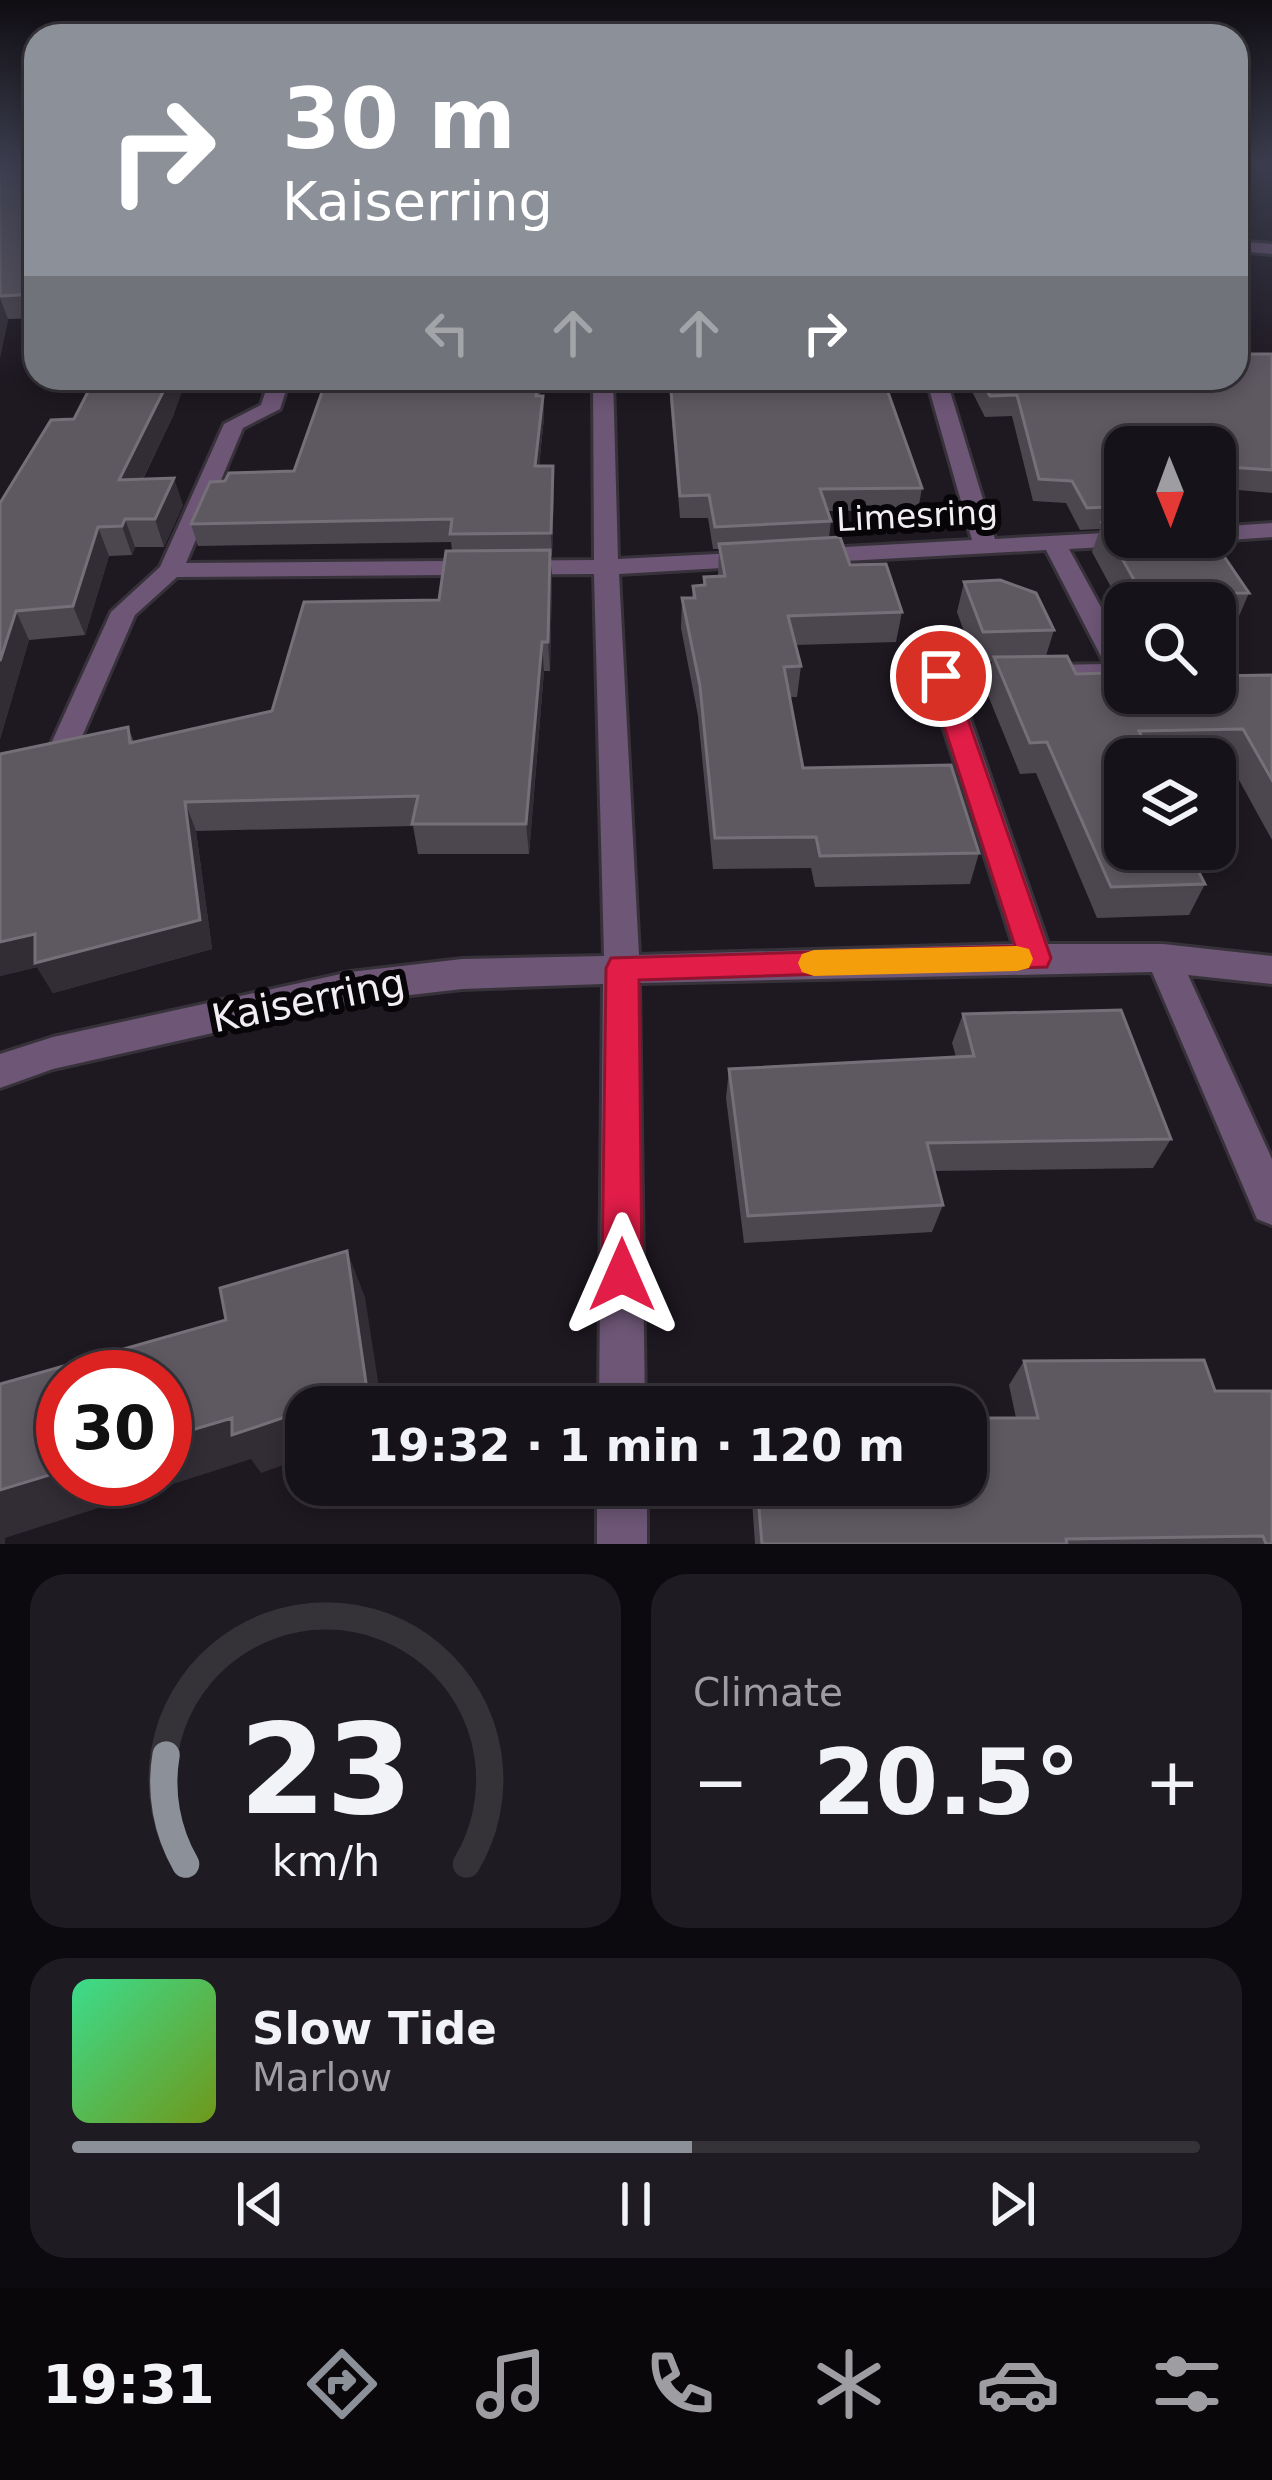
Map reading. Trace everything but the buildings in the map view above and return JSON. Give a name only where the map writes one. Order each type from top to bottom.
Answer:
[{"type":"street","points":[[60,757],[124,612],[171,570],[234,424],[270,410],[276,390]]},
{"type":"street","points":[[603,390],[622,968],[622,1386]]},
{"type":"street","points":[[940,390],[986,547]]},
{"type":"street","points":[[1236,533],[1272,530]]},
{"type":"street","name":"Limesring","points":[[171,570],[606,567],[1104,540]]},
{"type":"street","points":[[1035,958],[941,676],[1123,673],[1054,543]]},
{"type":"street","name":"Kaiserring","points":[[0,1071],[53,1053],[350,987],[463,974],[1035,958],[1163,958],[1272,970]]},
{"type":"street","points":[[1163,958],[1272,1205]]},
{"type":"street","points":[[622,1506],[622,1544]]},
{"type":"slow traffic","points":[[814,963],[1017,959]]},
{"type":"route","points":[[622,1275],[622,968],[1035,958],[941,676]]}]
